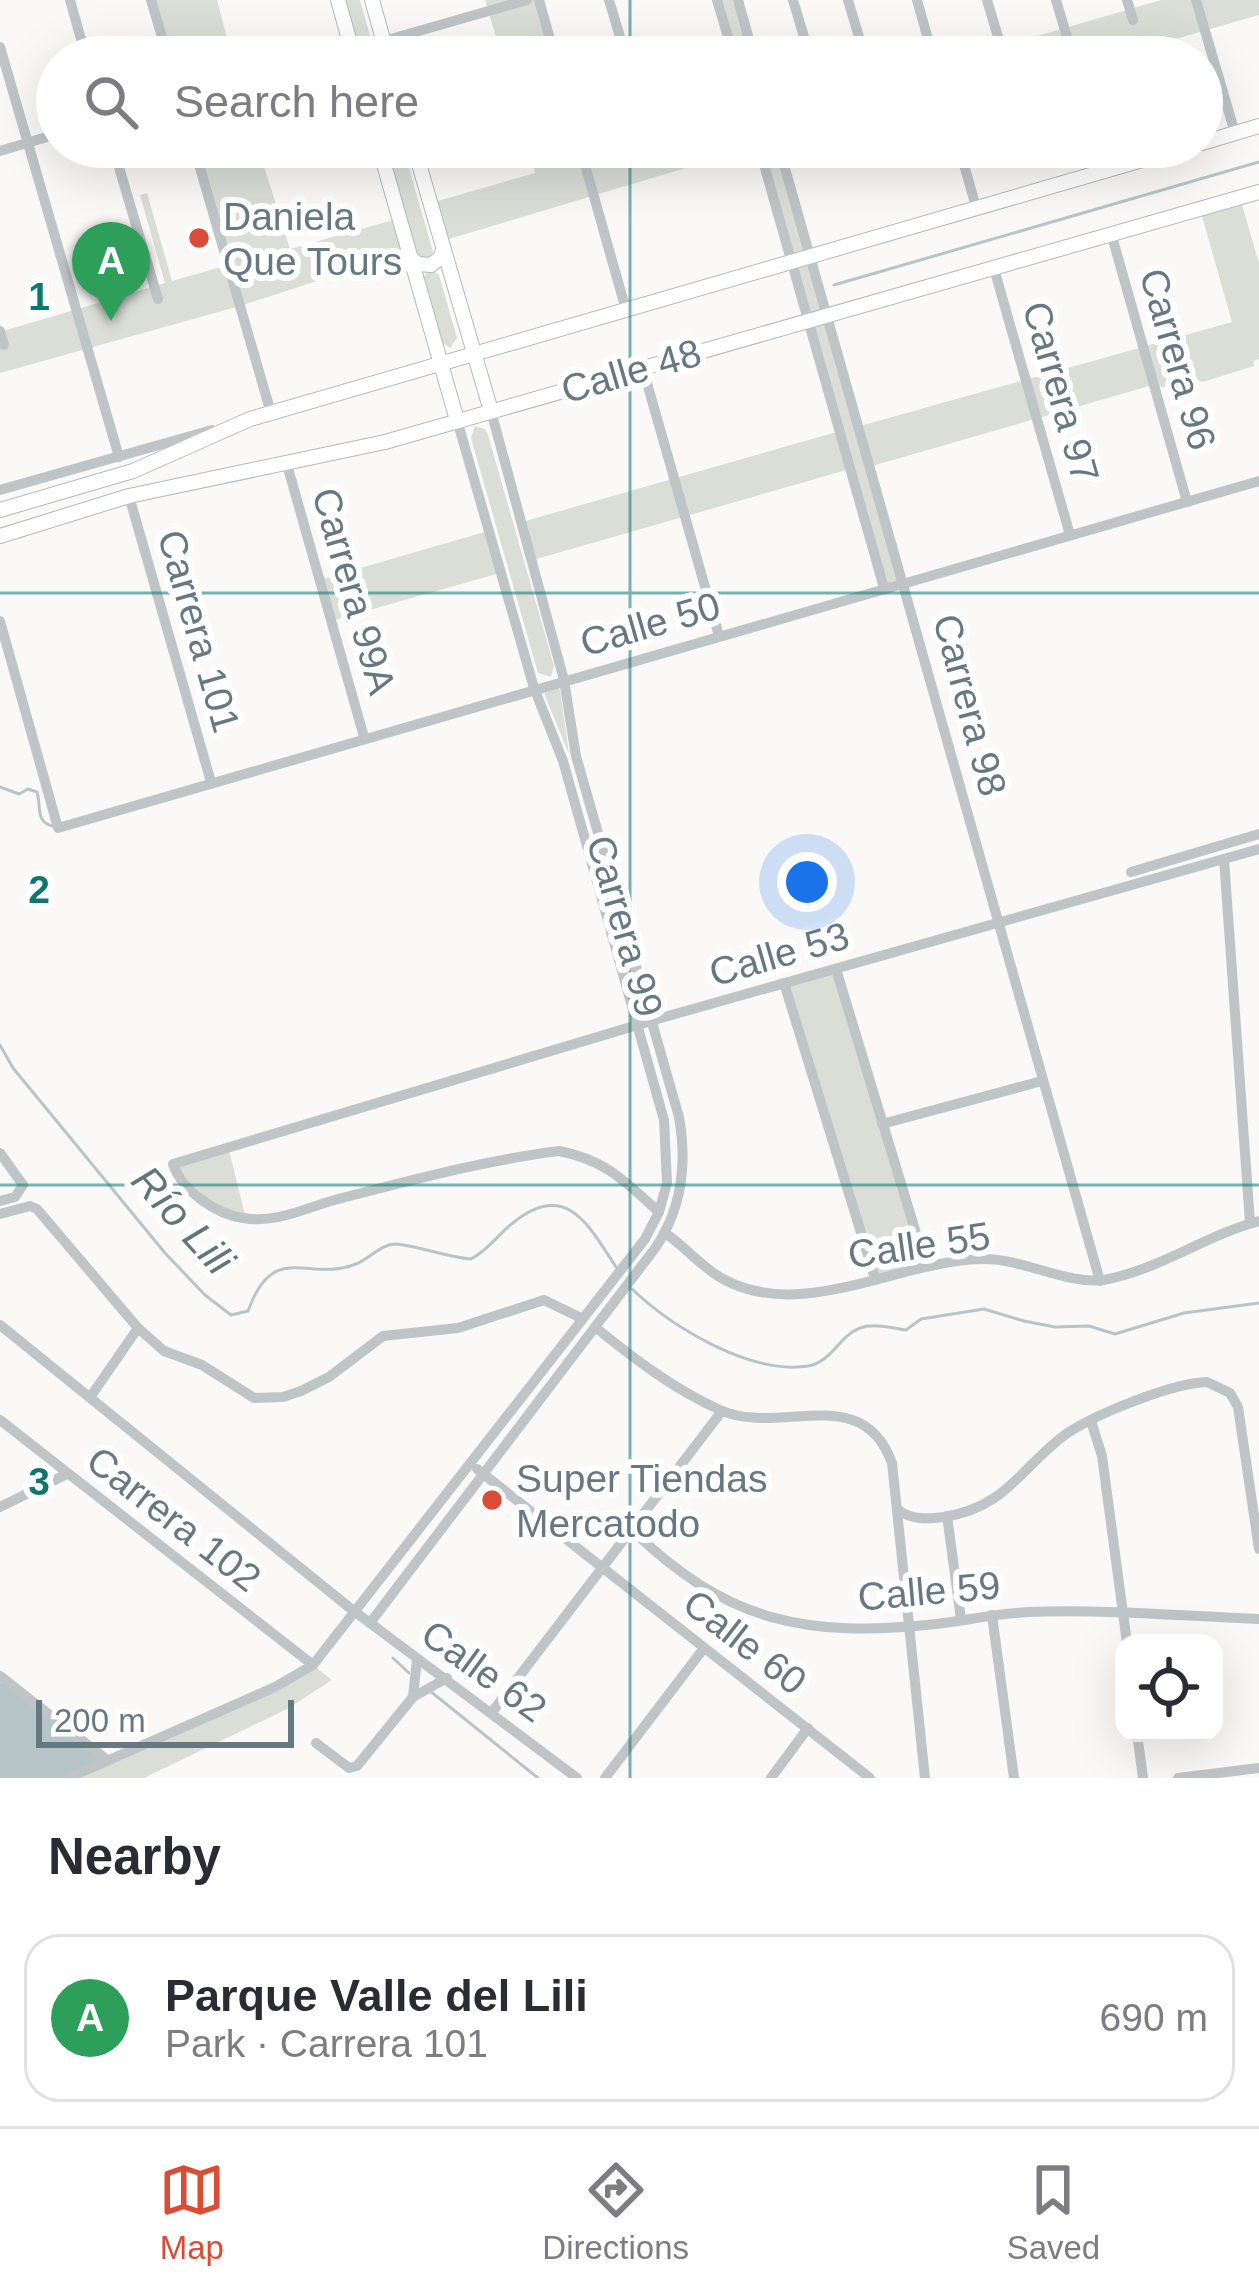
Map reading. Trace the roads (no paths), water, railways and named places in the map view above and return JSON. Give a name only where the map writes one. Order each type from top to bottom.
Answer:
[{"type":"main road","points":[[338,0],[348,36]]},
{"type":"main road","points":[[372,0],[383,36]]},
{"type":"main road","points":[[1223,136],[1259,126]]},
{"type":"main road","name":"Carrera 99","points":[[386,168],[457,420]]},
{"type":"main road","name":"Carrera 99","points":[[420,168],[490,411]]},
{"type":"main road","name":"Calle 48","points":[[0,510],[133,471],[250,419],[1113,168]]},
{"type":"main road","name":"Calle 48","points":[[0,536],[129,496],[385,442],[1259,192]]},
{"type":"main road","points":[[411,258],[422,266],[431,265],[439,261],[443,249]]},
{"type":"street","points":[[70,0],[80,36]]},
{"type":"street","points":[[151,0],[162,36]]},
{"type":"street","points":[[401,36],[526,0]]},
{"type":"street","points":[[539,0],[549,36]]},
{"type":"street","points":[[609,0],[620,36]]},
{"type":"street","points":[[717,0],[728,36]]},
{"type":"street","points":[[738,0],[748,36]]},
{"type":"street","points":[[794,0],[805,36]]},
{"type":"street","points":[[848,0],[859,36]]},
{"type":"street","points":[[917,0],[927,36]]},
{"type":"street","points":[[987,0],[998,36]]},
{"type":"street","points":[[1056,0],[1067,36]]},
{"type":"street","points":[[1127,0],[1133,20]]},
{"type":"street","points":[[1196,0],[1206,36]]},
{"type":"street","points":[[0,47],[119,457]]},
{"type":"street","points":[[1223,94],[1234,133]]},
{"type":"street","points":[[0,151],[36,140]]},
{"type":"street","points":[[118,168],[158,299]]},
{"type":"street","points":[[200,168],[271,413]]},
{"type":"street","points":[[586,168],[626,310]]},
{"type":"street","name":"Carrera 98","points":[[765,168],[884,588]]},
{"type":"street","name":"Carrera 98","points":[[785,168],[1100,1281]]},
{"type":"street","points":[[964,168],[976,207]]},
{"type":"street","name":"Carrera 96","points":[[1111,233],[1186,502]]},
{"type":"street","name":"Carrera 97","points":[[993,266],[1070,535]]},
{"type":"street","points":[[0,332],[4,345]]},
{"type":"street","points":[[643,369],[719,636]]},
{"type":"street","name":"Carrera 99","points":[[355,1612],[581,1318],[665,1233],[678,1198],[684,1157],[679,1117],[576,756],[564,680],[490,411]]},
{"type":"street","name":"Calle 48","points":[[0,490],[250,419]]},
{"type":"street","name":"Carrera 99","points":[[457,420],[534,688],[563,761],[668,1140],[667,1183],[638,1258]]},
{"type":"street","name":"Carrera 99A","points":[[286,461],[364,737]]},
{"type":"street","name":"Calle 50","points":[[0,621],[58,828],[1259,481]]},
{"type":"street","name":"Carrera 101","points":[[129,496],[211,782]]},
{"type":"street","points":[[1131,872],[1259,834]]},
{"type":"street","name":"Calle 53","points":[[659,1212],[609,1167],[559,1151],[369,1191],[279,1217],[246,1219],[198,1197],[173,1164],[652,1021],[1259,849]]},
{"type":"street","points":[[1100,1281],[1254,1222],[1224,859]]},
{"type":"street","points":[[836,969],[926,1266]]},
{"type":"street","points":[[784,983],[875,1278]]},
{"type":"street","points":[[882,1124],[1042,1081]]},
{"type":"street","points":[[0,1153],[23,1185],[15,1197],[0,1201]]},
{"type":"street","points":[[0,1214],[30,1206],[37,1209],[164,1352],[202,1365],[254,1398],[301,1391],[383,1336],[458,1328],[544,1300],[581,1318]]},
{"type":"street","name":"Calle 55","points":[[665,1233],[724,1280],[771,1294],[799,1294],[926,1266],[1004,1259],[1100,1281]]},
{"type":"street","name":"Carrera 99","points":[[370,1623],[595,1327],[613,1289]]},
{"type":"street","name":"Calle 62","points":[[0,1325],[355,1612],[577,1778]]},
{"type":"street","points":[[595,1327],[666,1380],[722,1412],[770,1418],[853,1418],[878,1435],[892,1462],[925,1778]]},
{"type":"street","points":[[91,1396],[138,1328]]},
{"type":"street","points":[[898,1510],[914,1518],[947,1516],[1000,1497],[1056,1442],[1091,1421],[1195,1382],[1207,1382],[1230,1394],[1238,1406],[1254,1461],[1259,1549]]},
{"type":"street","points":[[492,1712],[722,1412]]},
{"type":"street","name":"Carrera 102","points":[[0,1420],[313,1665]]},
{"type":"street","points":[[1091,1421],[1102,1456],[1126,1634]]},
{"type":"street","name":"Calle 60","points":[[470,1463],[870,1778]]},
{"type":"street","points":[[0,1507],[68,1474]]},
{"type":"street","points":[[947,1516],[962,1619]]},
{"type":"street","name":"Calle 59","points":[[632,1530],[667,1564],[742,1609],[816,1628],[856,1630],[1075,1610],[1259,1619]]},
{"type":"street","points":[[68,1778],[275,1688],[313,1665],[355,1612]]},
{"type":"street","points":[[992,1615],[1014,1778]]},
{"type":"street","points":[[605,1778],[704,1648]]},
{"type":"street","points":[[413,1697],[417,1659]]},
{"type":"street","points":[[0,1676],[107,1760]]},
{"type":"street","points":[[316,1743],[350,1768],[357,1766],[413,1697],[447,1678]]},
{"type":"street","points":[[771,1778],[808,1728]]},
{"type":"street","points":[[1139,1742],[1143,1778]]},
{"type":"street","points":[[1178,1778],[1259,1768]]},
{"type":"waterway","points":[[834,285],[1259,162]]},
{"type":"waterway","points":[[0,787],[19,794],[28,789],[37,792],[42,819],[56,827]]},
{"type":"waterway","name":"Río Lili","points":[[0,1045],[13,1068],[165,1253],[231,1315],[248,1311],[258,1289],[281,1269],[339,1269],[397,1244],[471,1259],[514,1222],[548,1206],[575,1213],[616,1267]]},
{"type":"waterway","name":"Río Lili","points":[[632,1289],[713,1345],[785,1367],[816,1364],[860,1328],[906,1330],[921,1319],[984,1309],[1055,1327],[1089,1326],[1115,1334],[1184,1313],[1259,1303]]},
{"type":"waterway","points":[[393,1658],[409,1673]]},
{"type":"waterway","points":[[430,1691],[538,1778]]},
{"type":"place","name":"Daniela Que Tours","points":[[199,238]]},
{"type":"place","name":"Parque Valle del Lili","points":[[111,321]]},
{"type":"place","name":"Super Tiendas Mercatodo","points":[[492,1500]]}]
